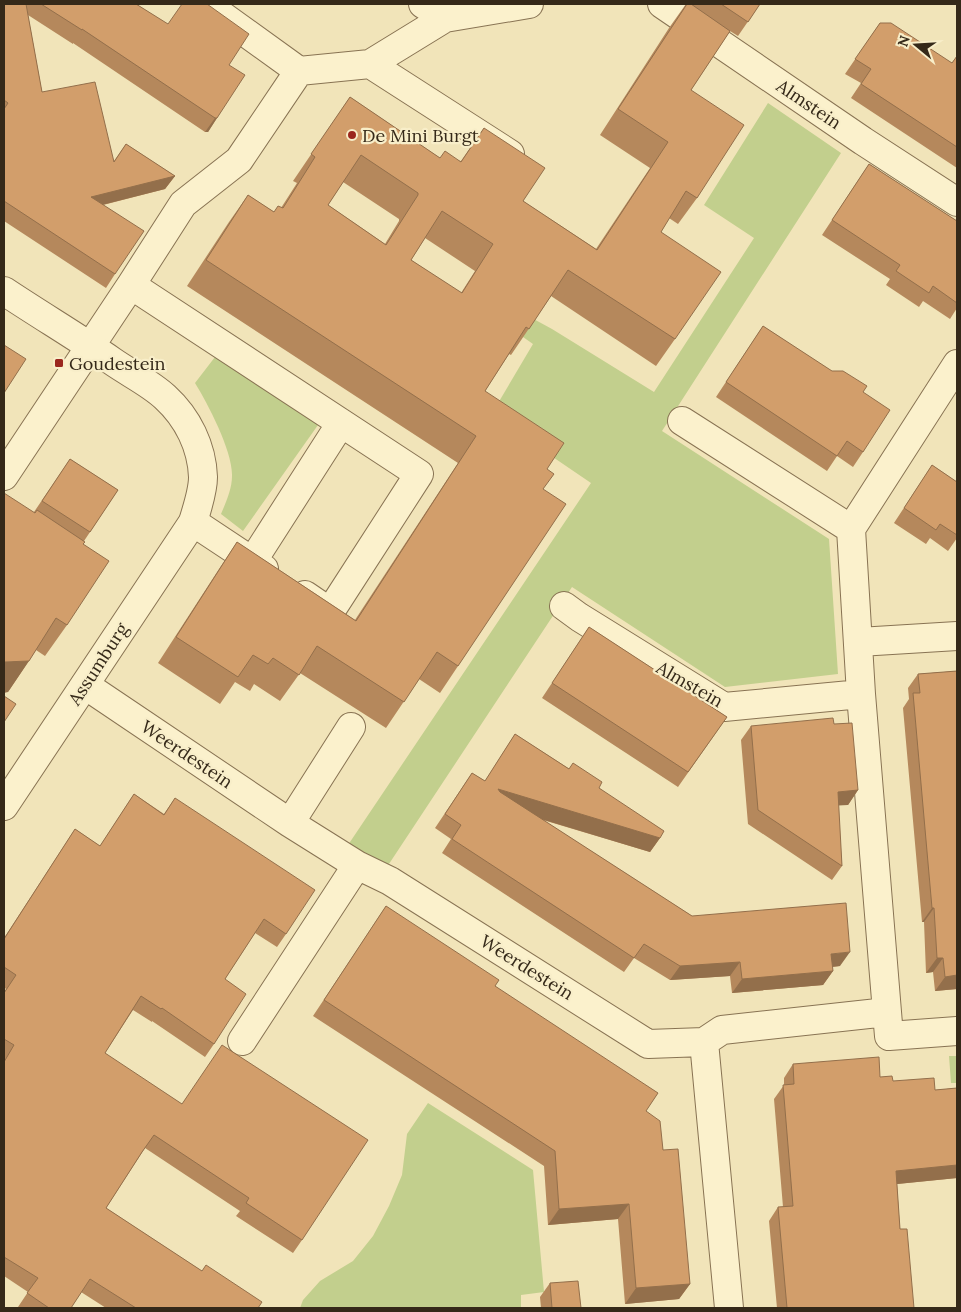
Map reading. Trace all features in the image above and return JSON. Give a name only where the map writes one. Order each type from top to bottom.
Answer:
[{"type":"street","points":[[206,4],[299,71],[370,64],[445,18],[528,4]]},
{"type":"street","points":[[423,4],[445,18]]},
{"type":"street","name":"Almstein","points":[[662,4],[957,202]]},
{"type":"street","points":[[370,64],[534,170]]},
{"type":"street","points":[[4,476],[183,204],[239,160],[299,71]]},
{"type":"street","points":[[131,285],[419,474],[330,612],[193,522]]},
{"type":"street","name":"Assumburg","points":[[4,291],[165,396],[181,414],[193,434],[200,456],[203,479],[200,500],[193,522],[4,806]]},
{"type":"street","points":[[957,364],[851,529],[862,694],[890,1036],[957,1031]]},
{"type":"street","points":[[682,421],[851,529]]},
{"type":"street","points":[[252,562],[341,423]]},
{"type":"street","name":"Almstein","points":[[564,606],[724,707],[862,694]]},
{"type":"street","points":[[859,642],[957,636]]},
{"type":"street","name":"Weerdestein","points":[[85,685],[290,823],[356,865],[390,881],[648,1044],[704,1042],[722,1030],[887,1012]]},
{"type":"street","points":[[290,823],[351,728]]},
{"type":"street","points":[[242,1041],[356,865]]},
{"type":"street","points":[[704,1042],[729,1308]]},
{"type":"green space","points":[[768,103],[841,153],[662,431],[829,539],[838,674],[725,687],[572,587],[385,870],[348,845],[591,483],[491,415],[533,344],[506,325],[517,310],[552,329],[654,392],[754,238],[704,205]]},
{"type":"green space","points":[[215,357],[318,425],[243,531],[221,514],[231,486],[231,466],[219,428],[195,383]]},
{"type":"green space","points":[[949,1056],[957,1056],[957,1083],[951,1083]]},
{"type":"green space","points":[[428,1103],[533,1170],[544,1292],[521,1295],[521,1308],[300,1308],[303,1300],[320,1281],[353,1261],[373,1236],[389,1206],[402,1175],[407,1134]]},
{"type":"building","points":[[4,4],[26,4],[42,92],[95,82],[114,162],[126,144],[175,176],[91,197],[144,231],[115,274],[4,201],[4,109],[8,103],[4,100]]},
{"type":"building","points":[[41,4],[136,4],[168,24],[182,4],[207,4],[249,34],[229,65],[245,75],[217,118],[215,118],[82,29]]},
{"type":"building","points":[[687,4],[691,4],[730,31],[691,90],[744,125],[697,198],[686,191],[661,232],[721,272],[675,339],[568,270],[529,329],[526,327],[485,391],[564,443],[547,469],[554,474],[543,489],[566,504],[458,666],[437,652],[404,702],[317,646],[299,675],[273,658],[268,664],[253,655],[238,677],[176,637],[237,542],[356,621],[476,436],[206,260],[248,195],[274,212],[278,206],[283,208],[315,157],[311,154],[350,97],[440,158],[445,151],[461,162],[484,128],[545,168],[523,201],[597,250],[668,142],[618,109]],"holes":[[[361,155],[418,193],[386,245],[328,205]],[[442,211],[493,244],[462,293],[411,260]]]},
{"type":"building","points":[[721,4],[760,4],[748,22]]},
{"type":"building","points":[[880,23],[891,23],[952,63],[957,56],[957,147],[861,84],[871,69],[855,59]]},
{"type":"building","points":[[869,164],[957,221],[957,303],[933,286],[929,293],[896,271],[900,265],[832,220]]},
{"type":"building","points":[[763,326],[832,371],[843,371],[867,386],[863,392],[890,410],[863,452],[847,441],[837,456],[726,382]]},
{"type":"building","points":[[4,345],[26,359],[4,393]]},
{"type":"building","points":[[70,459],[118,490],[90,532],[42,501]]},
{"type":"building","points":[[932,465],[957,482],[957,535],[940,524],[936,530],[904,508]]},
{"type":"building","points":[[4,493],[35,513],[37,510],[85,542],[83,544],[109,561],[67,625],[56,618],[29,661],[4,662]]},
{"type":"building","points":[[589,627],[727,717],[688,772],[552,683]]},
{"type":"building","points":[[957,671],[957,975],[945,977],[943,958],[937,958],[934,908],[932,908],[913,693],[920,693],[918,674]]},
{"type":"building","points":[[4,696],[16,704],[4,722]]},
{"type":"building","points":[[833,718],[834,724],[852,723],[858,790],[838,792],[842,866],[758,810],[751,726]]},
{"type":"building","points":[[515,734],[569,769],[573,763],[602,782],[599,788],[664,831],[660,838],[498,789],[500,792],[692,916],[846,903],[850,952],[831,954],[833,971],[742,979],[740,962],[680,966],[644,944],[634,958],[452,839],[461,825],[445,814],[472,773],[485,781]]},
{"type":"building","points":[[134,794],[164,815],[175,798],[315,890],[286,934],[264,919],[225,979],[246,994],[214,1044],[162,1008],[141,996],[105,1053],[182,1104],[222,1045],[368,1140],[302,1240],[246,1203],[249,1198],[154,1135],[142,1152],[106,1208],[202,1271],[206,1265],[262,1302],[258,1308],[136,1308],[90,1279],[71,1308],[49,1308],[27,1293],[38,1278],[4,1257],[4,1062],[14,1045],[4,1039],[4,993],[16,975],[4,967],[4,939],[75,829],[100,846]]},
{"type":"building","points":[[386,906],[499,980],[495,986],[658,1093],[646,1111],[660,1121],[663,1150],[678,1149],[690,1284],[636,1288],[629,1204],[559,1209],[555,1151],[324,1000]]},
{"type":"building","points":[[879,1057],[880,1077],[892,1076],[893,1081],[934,1078],[935,1090],[957,1088],[957,1165],[896,1171],[900,1229],[907,1229],[914,1308],[787,1308],[778,1207],[793,1206],[783,1085],[794,1084],[793,1064]]},
{"type":"building","points":[[578,1281],[581,1308],[552,1308],[550,1283]]},
{"type":"place","name":"De Mini Burgt","points":[[352,135]]},
{"type":"place","name":"Goudestein","points":[[59,363]]}]
